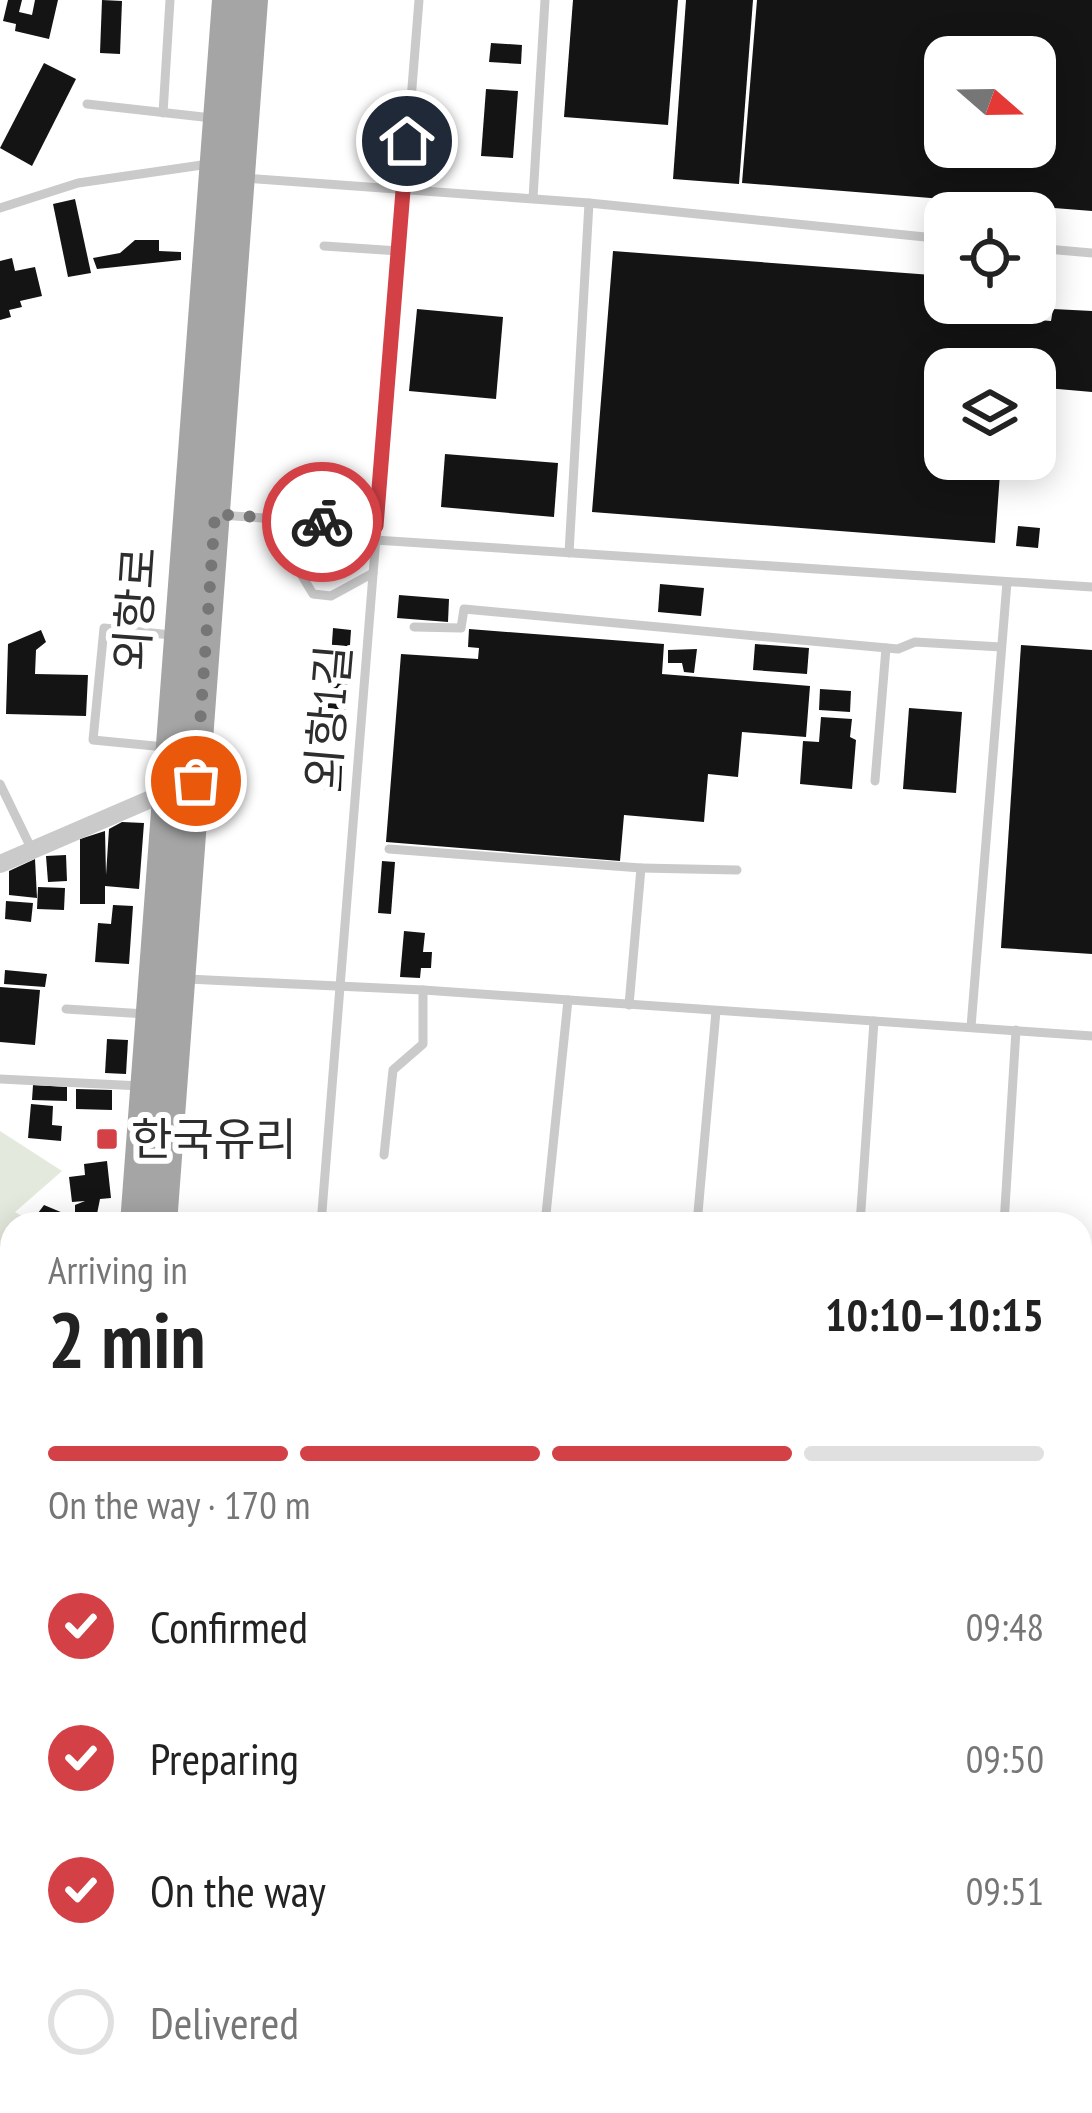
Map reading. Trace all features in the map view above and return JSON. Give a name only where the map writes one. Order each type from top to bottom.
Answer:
[{"type":"main road","name":"외항로","points":[[136,1212],[151,1014],[215,514],[227,171],[218,119],[227,0]]},
{"type":"main road","name":"외항로","points":[[163,1212],[181,979],[181,786],[170,747],[178,636],[227,171],[253,0]]},
{"type":"street","points":[[0,864],[181,786]]},
{"type":"lane","points":[[163,112],[170,0]]},
{"type":"lane","name":"외항1길","points":[[322,1212],[418,0]]},
{"type":"lane","points":[[533,198],[545,0]]},
{"type":"lane","points":[[87,104],[218,119]]},
{"type":"lane","points":[[0,208],[78,183],[227,171],[924,237]]},
{"type":"lane","points":[[569,553],[589,203]]},
{"type":"lane","points":[[324,247],[398,251]]},
{"type":"lane","points":[[1056,250],[1092,253]]},
{"type":"lane","points":[[215,514],[376,526]]},
{"type":"lane","points":[[267,518],[313,594],[332,596],[373,573]]},
{"type":"lane","points":[[375,540],[1092,587]]},
{"type":"lane","points":[[971,1027],[1007,582]]},
{"type":"lane","points":[[415,627],[461,628],[464,609],[886,648],[915,642],[1001,647]]},
{"type":"lane","points":[[170,747],[93,740],[104,628],[178,636]]},
{"type":"lane","points":[[875,781],[886,648]]},
{"type":"lane","points":[[0,784],[32,850]]},
{"type":"lane","points":[[388,849],[641,868],[737,870]]},
{"type":"lane","points":[[628,1005],[641,868]]},
{"type":"lane","points":[[181,979],[423,990],[1092,1036]]},
{"type":"lane","points":[[384,1155],[393,1070],[423,1044],[423,990]]},
{"type":"lane","points":[[546,1212],[568,1000]]},
{"type":"lane","points":[[66,1009],[151,1014]]},
{"type":"lane","points":[[698,1212],[716,1011]]},
{"type":"lane","points":[[861,1212],[874,1021]]},
{"type":"lane","points":[[1005,1212],[1016,1030]]},
{"type":"lane","points":[[0,1078],[146,1086]]},
{"type":"shaded area","points":[[0,1131],[62,1171],[15,1212],[0,1212]]},
{"type":"building","points":[[8,0],[22,0],[19,12],[32,15],[35,0],[58,0],[49,39],[15,31],[16,24],[3,21]]},
{"type":"building","points":[[102,0],[122,1],[120,54],[100,53]]},
{"type":"building","points":[[573,0],[678,0],[668,125],[564,117]]},
{"type":"building","points":[[686,0],[753,0],[739,184],[673,179]]},
{"type":"building","points":[[757,0],[1092,0],[1092,211],[1056,208],[1056,192],[924,192],[924,198],[742,183]]},
{"type":"building","points":[[491,43],[522,45],[521,64],[489,62]]},
{"type":"building","points":[[44,63],[76,79],[32,166],[0,148]]},
{"type":"building","points":[[486,89],[518,91],[513,158],[481,156]]},
{"type":"building","points":[[75,199],[91,273],[68,277],[53,204]]},
{"type":"building","points":[[135,240],[159,240],[159,251],[181,252],[181,260],[97,269],[93,258],[120,253]]},
{"type":"building","points":[[613,251],[924,274],[924,324],[1056,324],[1056,309],[1092,311],[1092,392],[1056,389],[1056,348],[924,348],[924,480],[1000,480],[995,543],[592,512]]},
{"type":"building","points":[[12,258],[15,271],[35,267],[42,296],[20,301],[22,307],[9,310],[11,317],[0,320],[0,261]]},
{"type":"building","points":[[417,309],[503,317],[496,399],[409,391]]},
{"type":"building","points":[[445,454],[558,463],[554,517],[441,507]]},
{"type":"building","points":[[1018,526],[1040,528],[1038,548],[1016,546]]},
{"type":"building","points":[[660,584],[704,588],[701,616],[658,612]]},
{"type":"building","points":[[399,595],[449,599],[448,622],[397,618]]},
{"type":"building","points":[[333,628],[351,630],[347,689],[329,688]]},
{"type":"building","points":[[469,629],[664,644],[662,674],[810,686],[806,737],[742,732],[738,777],[708,774],[704,822],[624,815],[620,861],[386,842],[401,654],[478,659],[479,648],[468,647]]},
{"type":"building","points":[[41,630],[46,642],[36,650],[35,674],[88,675],[86,716],[6,714],[8,644]]},
{"type":"building","points":[[755,644],[809,648],[807,674],[753,670]]},
{"type":"building","points":[[1021,645],[1092,650],[1092,954],[1001,948]]},
{"type":"building","points":[[697,649],[694,673],[684,672],[682,663],[668,663],[668,650]]},
{"type":"building","points":[[820,689],[851,691],[850,712],[819,710]]},
{"type":"building","points":[[327,702],[346,704],[343,735],[324,733]]},
{"type":"building","points":[[909,708],[962,712],[956,793],[903,789]]},
{"type":"building","points":[[821,717],[852,719],[850,737],[856,740],[852,789],[800,784],[803,741],[819,742]]},
{"type":"building","points":[[326,765],[342,766],[341,791],[324,790]]},
{"type":"building","points":[[122,822],[144,823],[139,889],[105,886],[105,904],[80,904],[80,839],[105,831],[106,875],[109,829]]},
{"type":"building","points":[[66,855],[67,881],[48,882],[46,856]]},
{"type":"building","points":[[35,859],[37,898],[9,895],[9,871]]},
{"type":"building","points":[[382,861],[395,862],[391,914],[378,913]]},
{"type":"building","points":[[38,887],[65,888],[64,910],[37,909]]},
{"type":"building","points":[[6,901],[33,903],[31,922],[5,919]]},
{"type":"building","points":[[113,905],[133,906],[129,964],[95,962],[98,923],[111,924]]},
{"type":"building","points":[[404,931],[425,933],[423,952],[432,952],[431,968],[421,968],[420,978],[400,977]]},
{"type":"building","points":[[5,970],[47,974],[45,987],[4,984]]},
{"type":"building","points":[[0,987],[40,990],[35,1045],[0,1042]]},
{"type":"building","points":[[107,1039],[128,1040],[126,1074],[105,1073]]},
{"type":"building","points":[[33,1085],[67,1087],[67,1101],[32,1100]]},
{"type":"building","points":[[76,1089],[112,1090],[112,1110],[76,1109]]},
{"type":"building","points":[[31,1104],[53,1106],[52,1125],[62,1126],[61,1141],[28,1138]]},
{"type":"building","points":[[107,1161],[111,1198],[100,1199],[97,1212],[75,1212],[75,1205],[85,1201],[72,1202],[69,1177],[85,1175],[84,1164]]},
{"type":"way so far","points":[[196,781],[215,514],[322,522]]},
{"type":"place","name":"한국유리","points":[[107,1139]]},
{"type":"route","points":[[322,522],[376,526],[407,141]]}]
